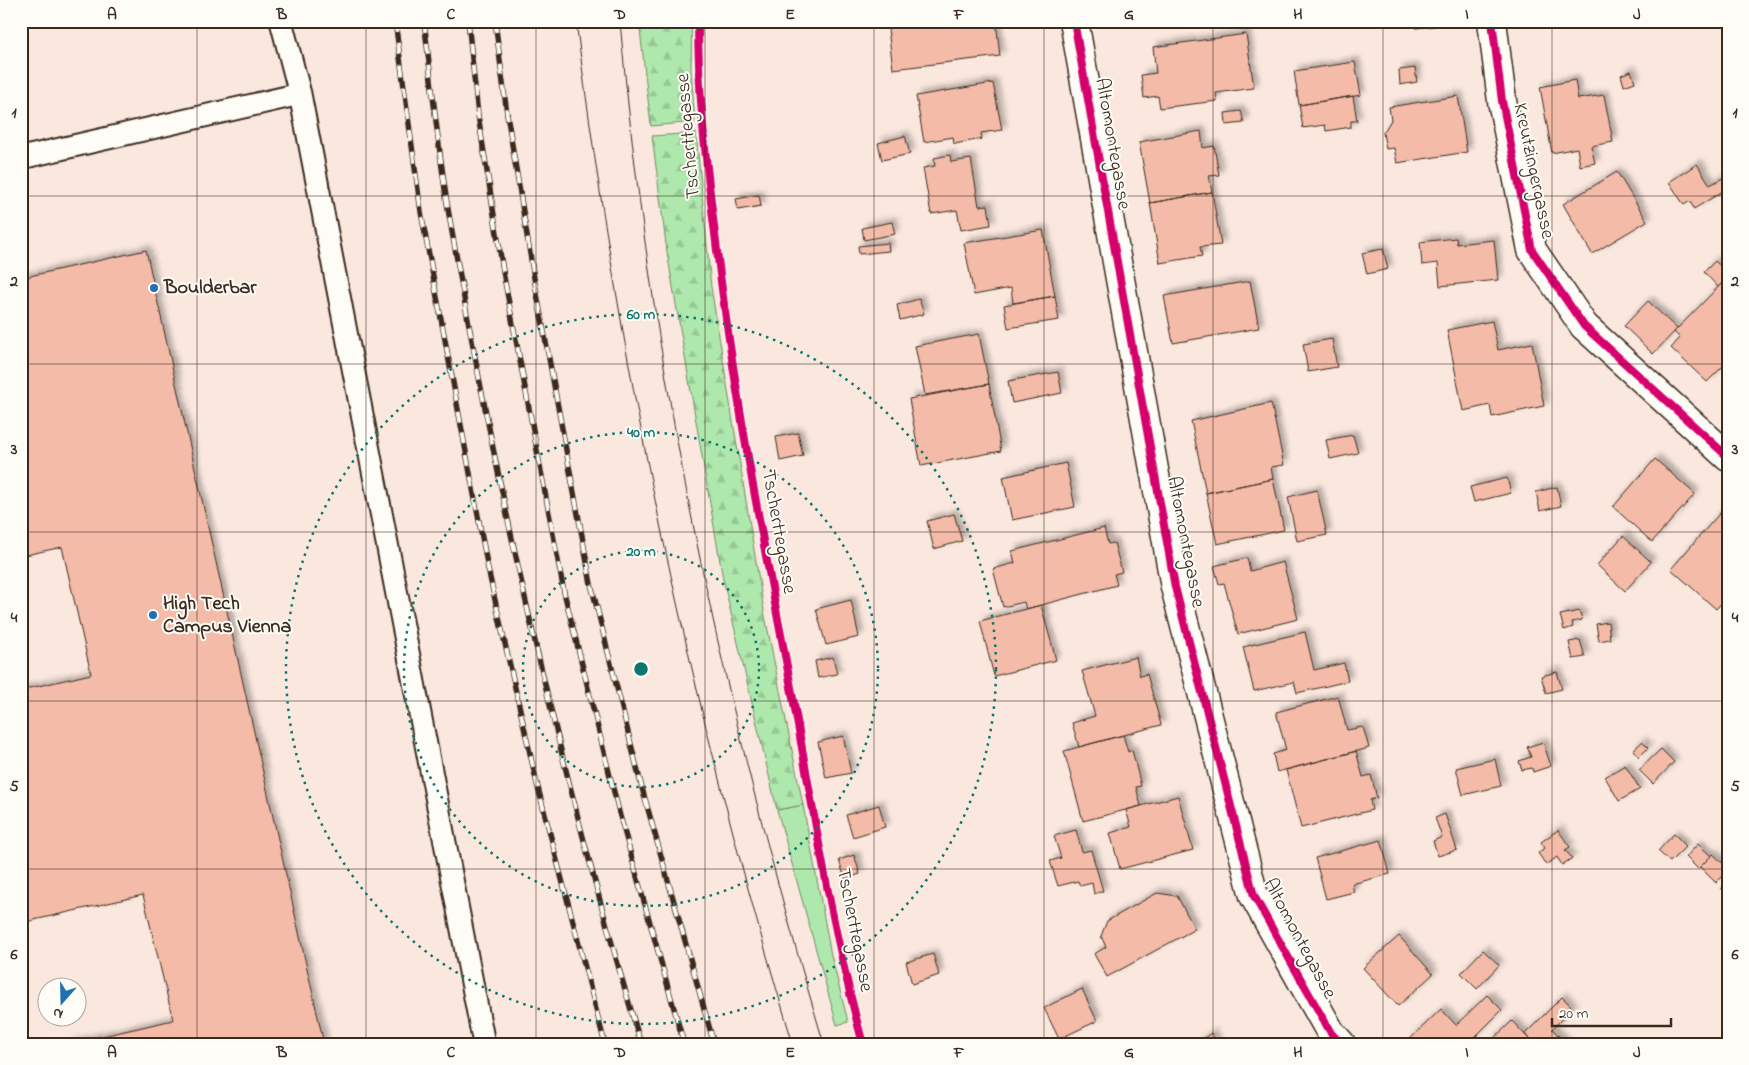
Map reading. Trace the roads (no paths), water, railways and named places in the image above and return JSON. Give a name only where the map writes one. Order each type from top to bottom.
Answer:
[{"type":"street","name":"Altomontegasse","points":[[1074,21],[1175,586],[1254,896],[1331,1033],[1341,1044]]},
{"type":"street","name":"Kreutzingergasse","points":[[1492,21],[1502,102],[1532,250],[1584,326],[1728,458]]},
{"type":"lane","points":[[281,21],[300,94],[484,1044]]},
{"type":"lane","points":[[21,158],[300,94]]},
{"type":"tram line","points":[[576,21],[614,280],[637,409],[663,537],[691,665],[722,792],[793,1044]]},
{"type":"tram line","points":[[620,21],[633,151],[650,280],[671,409],[696,538],[723,666],[754,793],[824,1044]]},
{"type":"railway","points":[[395,21],[421,212],[488,569],[537,784],[605,1044]]},
{"type":"railway","points":[[424,21],[448,209],[487,420],[509,525],[532,630],[583,838],[641,1044]]},
{"type":"railway","points":[[468,21],[478,115],[504,277],[564,592],[620,816],[684,1044]]},
{"type":"railway","points":[[495,21],[507,114],[534,278],[591,584],[642,788],[714,1044]]},
{"type":"place","name":"Boulderbar","points":[[154,288]]},
{"type":"place","name":"High Tech Campus Vienna","points":[[153,615]]}]
